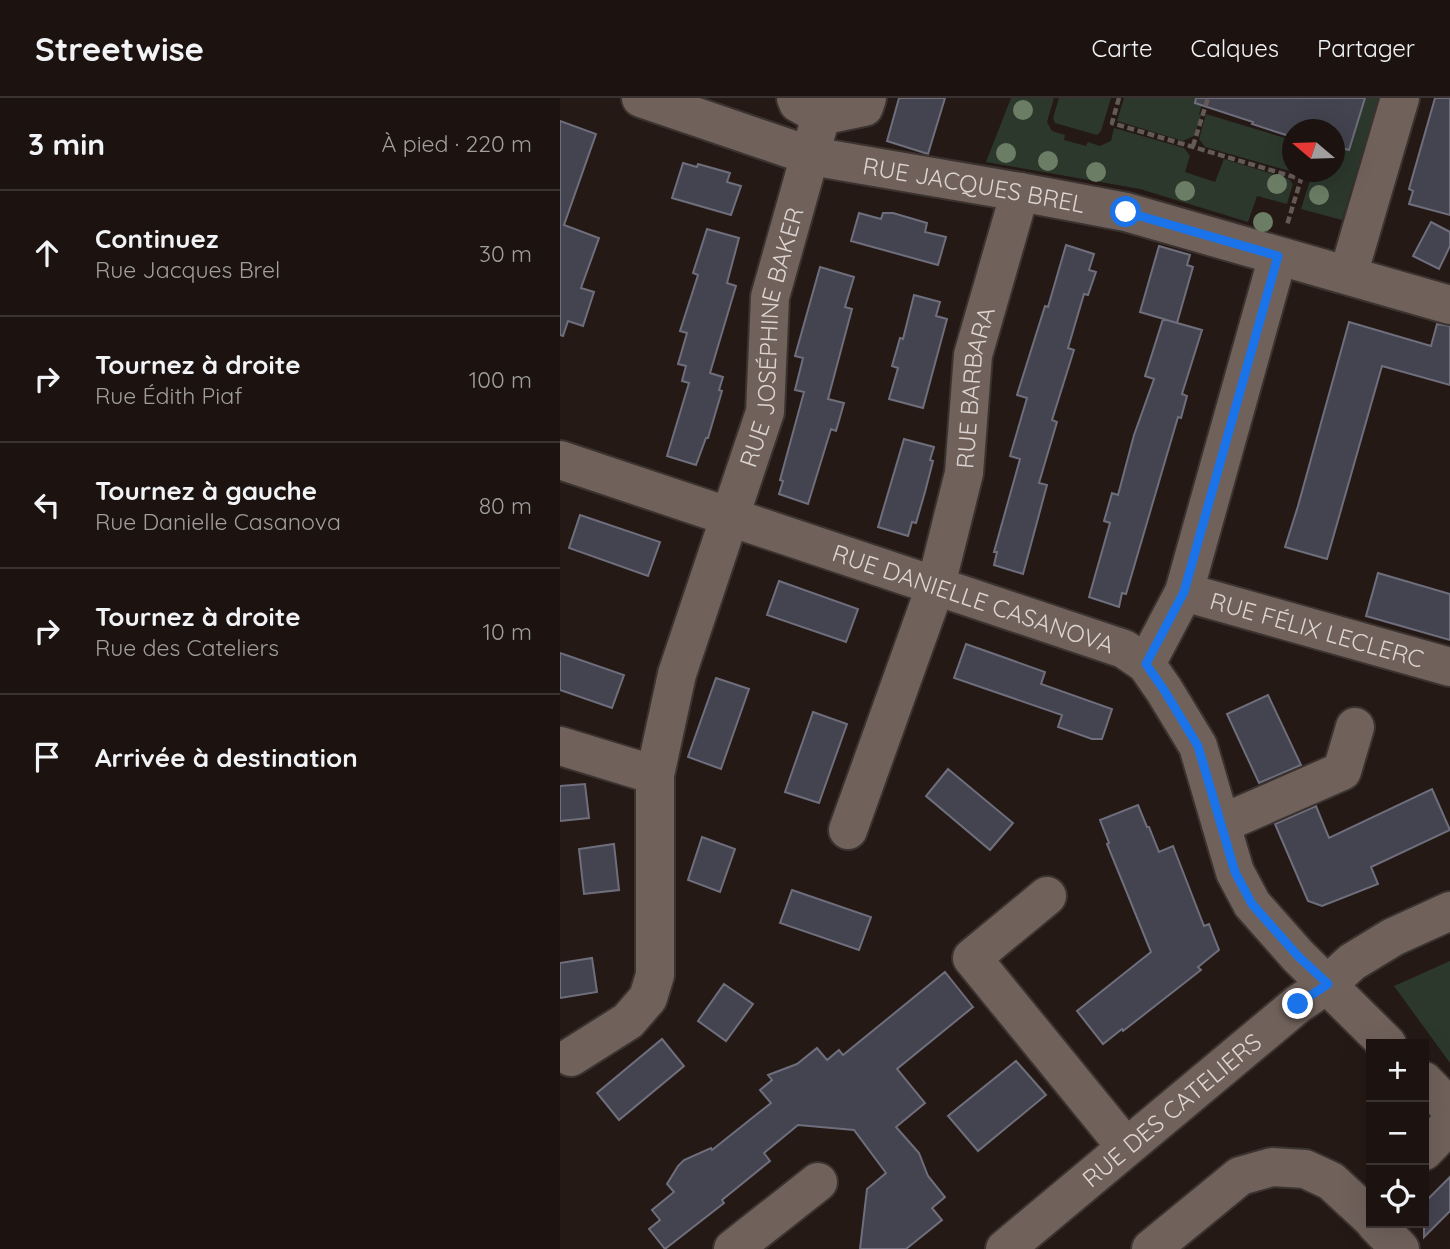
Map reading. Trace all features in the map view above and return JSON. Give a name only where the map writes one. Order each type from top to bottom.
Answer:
[{"type":"street","name":"RUE JACQUES BREL","points":[[641,98],[811,156],[1126,212],[1450,305]]},
{"type":"street","points":[[808,107],[864,107],[867,98]]},
{"type":"street","points":[[1348,275],[1400,98]]},
{"type":"street","name":"RUE JOSÉPHINE BAKER","points":[[571,1057],[628,1021],[648,998],[655,975],[655,775],[677,674],[765,412],[770,297],[811,156],[808,107]]},
{"type":"street","name":"RUE BARBARA","points":[[848,830],[936,585],[964,473],[972,355],[1020,192]]},
{"type":"street","points":[[1146,664],[1184,592],[1278,256]]},
{"type":"street","name":"RUE DANIELLE CASANOVA","points":[[560,460],[1124,649],[1146,664],[1198,746],[1235,872],[1252,904],[1298,956],[1382,1039]]},
{"type":"street","name":"RUE FÉLIX LECLERC","points":[[1184,592],[1450,667]]},
{"type":"street","points":[[1221,824],[1342,771],[1355,727]]},
{"type":"street","points":[[560,746],[655,775]]},
{"type":"street","points":[[1047,896],[972,958],[1126,1147]]},
{"type":"street","name":"RUE DES CATELIERS","points":[[1005,1249],[1352,962],[1393,937],[1450,911]]},
{"type":"street","points":[[1429,1086],[1450,1108]]},
{"type":"street","points":[[1429,1146],[1450,1124]]},
{"type":"street","points":[[1151,1249],[1240,1176],[1272,1167],[1305,1169],[1331,1181],[1366,1213]]},
{"type":"street","points":[[747,1245],[818,1182]]},
{"type":"street","points":[[1381,1228],[1400,1249]]},
{"type":"path","points":[[1119,98],[1112,123],[1301,179],[1278,256]]},
{"type":"path","points":[[1193,146],[1208,98]]},
{"type":"green space","points":[[1011,98],[1054,98],[1047,122],[1052,131],[1065,135],[1064,140],[1086,146],[1088,142],[1100,146],[1111,141],[1114,128],[1184,148],[1190,156],[1185,172],[1215,182],[1224,159],[1282,177],[1282,182],[1293,184],[1287,204],[1257,196],[1248,222],[1140,189],[986,162]]},
{"type":"green space","points":[[1059,98],[1111,98],[1101,131],[1097,135],[1055,123],[1053,118]]},
{"type":"green space","points":[[1124,98],[1204,98],[1194,136],[1183,141],[1117,121]]},
{"type":"green space","points":[[1365,98],[1379,98],[1342,220],[1301,209],[1309,182],[1345,182],[1345,149],[1349,150]]},
{"type":"green space","points":[[1206,114],[1282,137],[1282,169],[1205,147],[1199,139]]},
{"type":"green space","points":[[1450,961],[1450,1063],[1394,986]]},
{"type":"building","points":[[899,98],[945,98],[928,154],[887,141]]},
{"type":"building","points":[[1196,98],[1365,98],[1349,150],[1345,149],[1345,119],[1282,119],[1282,134],[1195,103]]},
{"type":"building","points":[[1435,98],[1450,98],[1450,215],[1409,204],[1413,191],[1409,189]]},
{"type":"building","points":[[560,121],[596,134],[564,225],[599,238],[581,288],[594,292],[583,326],[568,321],[563,336],[560,335]]},
{"type":"building","points":[[683,163],[697,167],[698,164],[730,173],[727,182],[741,186],[731,215],[672,198]]},
{"type":"building","points":[[859,213],[881,219],[883,213],[893,213],[927,223],[925,232],[946,237],[938,265],[851,241]]},
{"type":"building","points":[[1431,222],[1450,232],[1450,246],[1439,269],[1413,256]]},
{"type":"building","points":[[707,229],[739,238],[727,283],[736,286],[710,373],[723,377],[719,390],[722,391],[708,438],[696,465],[667,456],[689,383],[682,381],[686,366],[678,364],[687,333],[680,331],[698,275],[693,273]]},
{"type":"building","points":[[1066,245],[1094,254],[1089,270],[1096,272],[1088,295],[1084,294],[1068,348],[1074,350],[1052,420],[1057,422],[1039,483],[1047,485],[1023,574],[994,565],[997,552],[994,552],[1020,459],[1010,456],[1027,398],[1017,395],[1045,306],[1048,307]]},
{"type":"building","points":[[1159,246],[1190,255],[1187,265],[1193,267],[1177,323],[1140,312]]},
{"type":"building","points":[[820,267],[854,277],[845,307],[852,309],[828,399],[844,403],[836,431],[831,429],[808,504],[779,494],[783,481],[780,480],[804,392],[795,390],[803,358],[795,356]]},
{"type":"building","points":[[914,295],[940,302],[936,316],[947,319],[923,408],[889,399],[898,368],[892,366],[900,338],[903,339]]},
{"type":"building","points":[[1163,319],[1202,330],[1182,394],[1187,396],[1181,418],[1178,417],[1126,594],[1122,593],[1119,607],[1089,597],[1110,523],[1104,521],[1112,493],[1118,495],[1134,435],[1154,379],[1145,376]]},
{"type":"building","points":[[1349,322],[1431,346],[1437,324],[1450,326],[1450,385],[1382,366],[1327,559],[1285,547]]},
{"type":"building","points":[[904,439],[934,447],[930,460],[933,461],[916,523],[912,522],[908,536],[878,527]]},
{"type":"building","points":[[580,515],[660,542],[648,576],[569,548]]},
{"type":"building","points":[[1378,573],[1450,594],[1450,640],[1366,616]]},
{"type":"building","points":[[779,581],[858,609],[846,642],[767,615]]},
{"type":"building","points":[[966,644],[1045,672],[1041,684],[1112,709],[1102,739],[1092,739],[1058,727],[1062,715],[954,678]]},
{"type":"building","points":[[560,653],[624,675],[612,708],[560,690]]},
{"type":"building","points":[[716,678],[749,689],[721,769],[688,757]]},
{"type":"building","points":[[1268,695],[1301,765],[1259,783],[1227,714]]},
{"type":"building","points":[[813,712],[847,724],[819,803],[785,792]]},
{"type":"building","points":[[948,769],[1013,823],[990,850],[926,796]]},
{"type":"building","points":[[585,784],[589,818],[560,821],[560,786]]},
{"type":"building","points":[[1432,789],[1450,830],[1371,867],[1378,884],[1322,906],[1308,901],[1275,824],[1316,806],[1329,838]]},
{"type":"building","points":[[1138,805],[1159,852],[1173,846],[1204,926],[1209,924],[1219,950],[1198,967],[1201,970],[1103,1044],[1077,1011],[1151,952],[1107,844],[1109,843],[1100,820]]},
{"type":"building","points":[[702,837],[735,849],[720,892],[688,880]]},
{"type":"building","points":[[614,844],[619,890],[584,894],[579,849]]},
{"type":"building","points":[[792,890],[871,917],[859,950],[780,923]]},
{"type":"building","points":[[592,958],[597,992],[560,998],[560,963]]},
{"type":"building","points":[[945,972],[973,1007],[897,1069],[925,1103],[896,1127],[919,1153],[928,1176],[945,1197],[932,1208],[942,1220],[906,1249],[860,1249],[867,1189],[886,1173],[854,1130],[798,1125],[764,1153],[770,1161],[722,1200],[724,1203],[665,1249],[649,1229],[660,1220],[652,1210],[674,1192],[667,1184],[684,1160],[711,1148],[712,1150],[771,1103],[760,1090],[772,1080],[768,1075],[797,1064],[817,1048],[827,1060],[839,1050],[843,1055]]},
{"type":"building","points":[[724,984],[753,1004],[726,1041],[698,1021]]},
{"type":"building","points":[[662,1039],[684,1066],[619,1120],[597,1093]]},
{"type":"building","points":[[1016,1061],[1046,1095],[978,1151],[948,1116]]},
{"type":"building","points":[[1450,1177],[1450,1211],[1424,1237],[1424,1228],[1429,1228],[1429,1198]]},
{"type":"route","points":[[1126,212],[1278,256],[1184,592],[1146,664],[1198,746],[1235,872],[1252,904],[1298,956],[1328,984],[1298,1004]]}]
